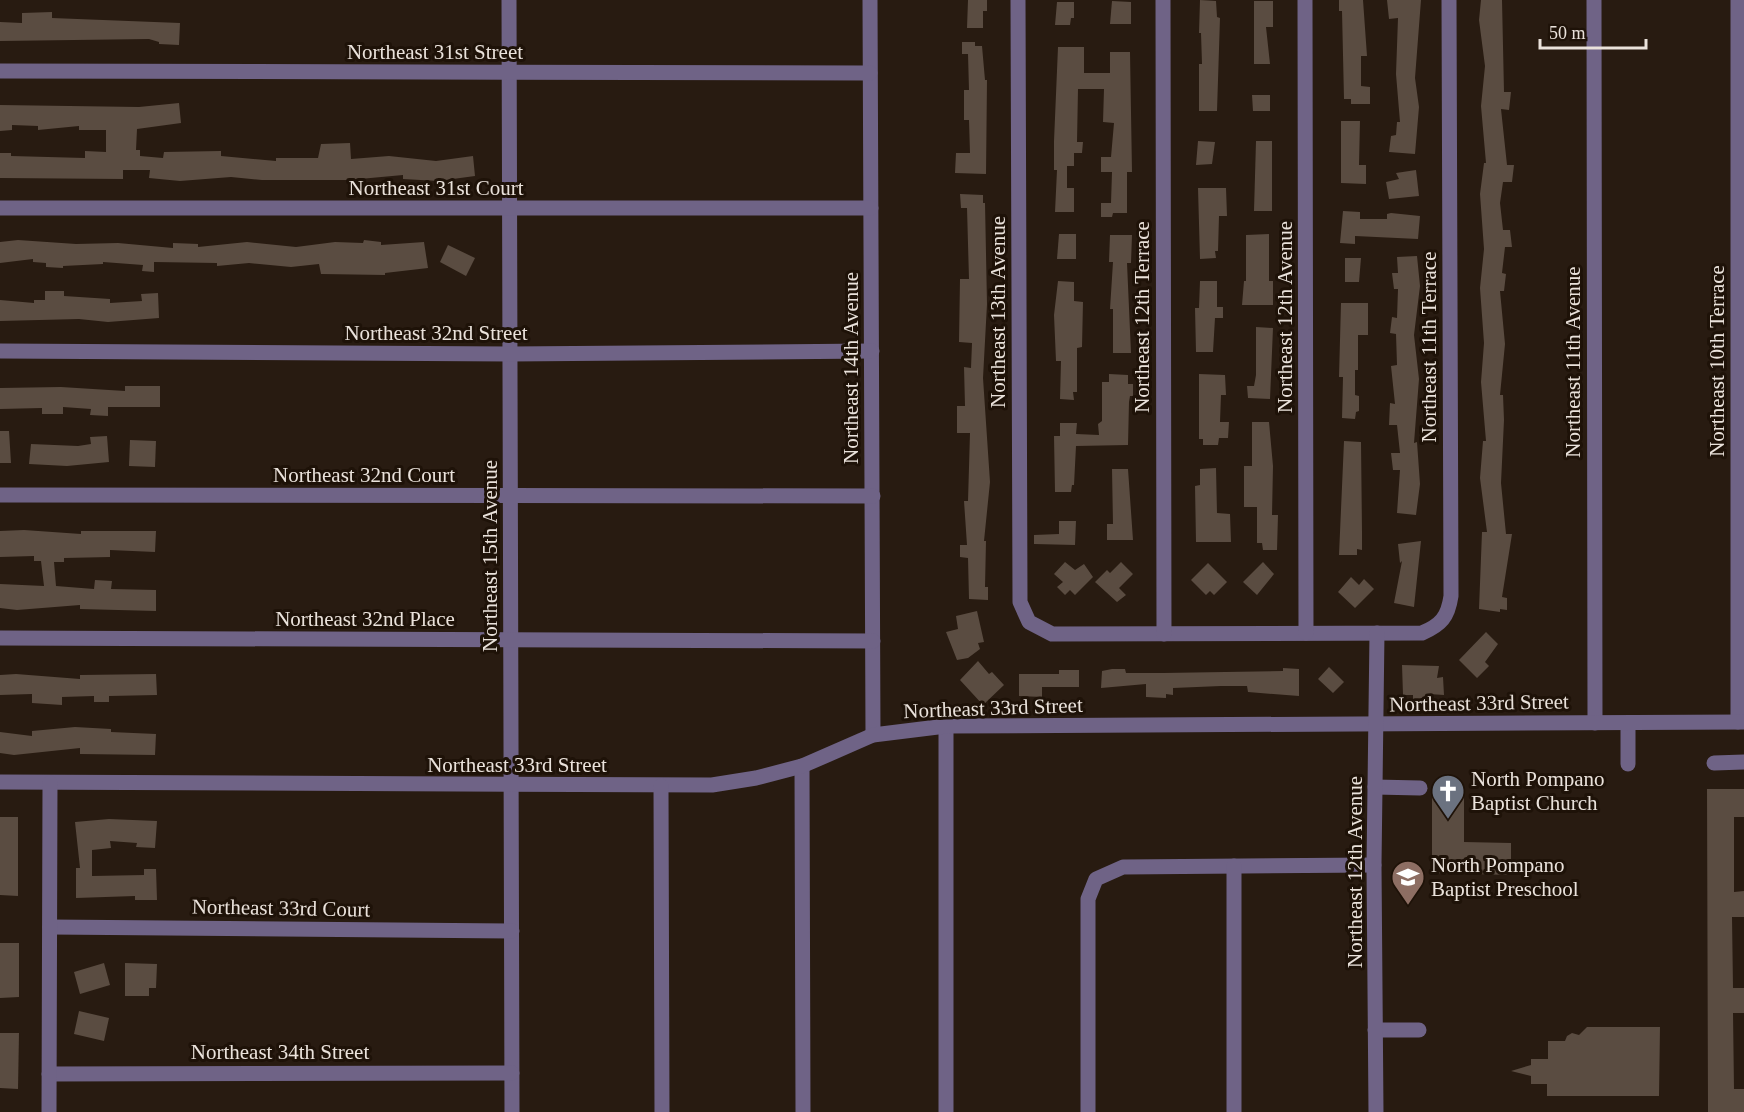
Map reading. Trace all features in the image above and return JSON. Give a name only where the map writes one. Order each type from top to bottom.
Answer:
[{"type":"street","name":"Northeast 15th Avenue","points":[[509,0],[512,1112]]},
{"type":"street","name":"Northeast 14th Avenue","points":[[870,0],[873,735]]},
{"type":"street","name":"Northeast 13th Avenue","points":[[1018,0],[1020,602],[1029,622],[1052,634],[1164,634]]},
{"type":"street","name":"Northeast 12th Terrace","points":[[1163,0],[1164,634]]},
{"type":"street","name":"Northeast 12th Avenue","points":[[1305,0],[1306,633]]},
{"type":"street","name":"Northeast 11th Terrace","points":[[1377,633],[1422,633],[1438,626],[1448,614],[1451,596],[1449,0]]},
{"type":"street","name":"Northeast 11th Avenue","points":[[1594,0],[1595,723]]},
{"type":"street","name":"Northeast 10th Terrace","points":[[1738,0],[1741,722]]},
{"type":"street","name":"Northeast 31st Street","points":[[0,71],[510,74],[870,72]]},
{"type":"street","name":"Northeast 31st Court","points":[[0,208],[511,210],[871,208]]},
{"type":"street","name":"Northeast 32nd Street","points":[[0,351],[510,354],[873,351]]},
{"type":"street","name":"Northeast 32nd Court","points":[[0,495],[873,496]]},
{"type":"street","points":[[1164,634],[1377,633]]},
{"type":"street","name":"Northeast 12th Avenue","points":[[1376,1112],[1374,865],[1377,633]]},
{"type":"street","name":"Northeast 32nd Place","points":[[0,639],[873,641]]},
{"type":"street","name":"Northeast 33rd Street","points":[[0,782],[511,786],[712,785],[756,778],[802,766],[873,735],[946,726],[1741,722]]},
{"type":"street","points":[[1628,723],[1628,764]]},
{"type":"street","points":[[946,726],[946,1112]]},
{"type":"street","points":[[1714,763],[1744,762]]},
{"type":"street","points":[[802,766],[803,1112]]},
{"type":"street","points":[[49,1112],[50,783]]},
{"type":"street","points":[[661,786],[662,1112]]},
{"type":"street","points":[[1376,787],[1420,788]]},
{"type":"street","points":[[1088,1112],[1088,899],[1096,879],[1123,867],[1374,865]]},
{"type":"street","points":[[1234,866],[1234,1112]]},
{"type":"street","name":"Northeast 33rd Court","points":[[50,927],[512,931]]},
{"type":"street","points":[[1376,1030],[1419,1030]]},
{"type":"street","name":"Northeast 34th Street","points":[[49,1074],[512,1073]]},
{"type":"building","points":[[968,0],[987,0],[987,11],[983,11],[983,28],[967,28]]},
{"type":"building","points":[[1200,0],[1216,1],[1217,17],[1220,18],[1217,111],[1199,111],[1199,64],[1202,64],[1201,33],[1199,33]]},
{"type":"building","points":[[1339,0],[1363,0],[1367,56],[1361,56],[1361,86],[1370,87],[1370,104],[1351,104],[1351,99],[1344,99],[1342,11],[1339,11]]},
{"type":"building","points":[[1387,0],[1421,0],[1415,78],[1419,107],[1415,154],[1389,152],[1391,136],[1396,135],[1397,122],[1400,122],[1396,74],[1398,18],[1389,19]]},
{"type":"building","points":[[1481,0],[1502,0],[1504,92],[1511,92],[1509,110],[1501,109],[1507,165],[1514,165],[1512,182],[1503,182],[1500,203],[1503,230],[1510,230],[1512,247],[1505,247],[1502,273],[1506,274],[1504,291],[1500,291],[1505,344],[1500,395],[1503,395],[1504,420],[1501,483],[1506,534],[1512,534],[1502,597],[1507,598],[1507,610],[1500,609],[1500,612],[1479,609],[1482,532],[1487,532],[1480,478],[1483,441],[1486,441],[1481,382],[1484,343],[1480,288],[1484,249],[1480,194],[1484,163],[1486,163],[1481,106],[1485,66],[1479,20]]},
{"type":"building","points":[[1112,1],[1131,2],[1131,24],[1110,24]]},
{"type":"building","points":[[1254,1],[1273,1],[1273,27],[1266,27],[1270,64],[1254,64]]},
{"type":"building","points":[[1057,2],[1074,2],[1074,18],[1071,18],[1070,25],[1055,25]]},
{"type":"building","points":[[52,12],[52,18],[180,23],[179,45],[159,44],[149,39],[0,41],[0,22],[22,23],[22,13]]},
{"type":"building","points":[[962,42],[975,42],[975,46],[982,46],[985,80],[987,80],[986,174],[955,173],[956,153],[970,153],[969,120],[964,120],[964,90],[969,90],[968,54],[962,54]]},
{"type":"building","points":[[1058,47],[1084,47],[1084,73],[1110,73],[1110,52],[1130,52],[1132,172],[1127,172],[1127,213],[1113,213],[1112,217],[1101,217],[1101,203],[1111,203],[1112,172],[1101,172],[1101,157],[1111,157],[1114,123],[1103,122],[1104,89],[1078,89],[1077,142],[1083,142],[1082,153],[1074,153],[1074,166],[1067,166],[1067,188],[1074,188],[1074,212],[1055,212],[1057,170],[1054,170],[1054,141]]},
{"type":"building","points":[[1252,95],[1270,95],[1270,111],[1253,111]]},
{"type":"building","points":[[179,103],[181,123],[137,129],[136,150],[140,150],[140,156],[163,158],[164,152],[221,151],[221,156],[276,161],[276,158],[318,158],[321,144],[350,143],[351,159],[389,156],[436,161],[473,156],[475,176],[438,181],[403,179],[403,175],[349,180],[262,180],[231,177],[180,181],[149,178],[150,170],[123,170],[123,179],[0,178],[0,153],[11,153],[11,156],[85,158],[85,151],[106,152],[106,130],[79,130],[79,126],[38,130],[38,126],[12,125],[12,130],[0,131],[0,105],[139,107]]},
{"type":"building","points":[[1341,121],[1360,121],[1359,165],[1366,165],[1366,184],[1341,183]]},
{"type":"building","points":[[1198,141],[1215,142],[1212,164],[1196,165]]},
{"type":"building","points":[[1256,141],[1272,141],[1272,211],[1254,211]]},
{"type":"building","points":[[1416,170],[1419,196],[1389,199],[1386,182],[1399,179],[1396,173]]},
{"type":"building","points":[[1198,188],[1226,188],[1227,216],[1219,216],[1216,258],[1200,259]]},
{"type":"building","points":[[960,194],[983,195],[983,203],[985,203],[987,304],[983,378],[990,482],[984,541],[986,541],[985,587],[988,587],[988,600],[969,599],[968,558],[960,557],[960,545],[967,545],[964,501],[968,501],[970,433],[957,433],[957,406],[965,406],[964,367],[971,368],[972,343],[959,342],[960,279],[969,279],[967,208],[961,208]]},
{"type":"building","points":[[1343,211],[1360,212],[1360,219],[1387,219],[1387,214],[1391,213],[1420,216],[1418,239],[1355,236],[1355,244],[1340,243]]},
{"type":"building","points":[[1059,234],[1076,234],[1076,259],[1057,259]]},
{"type":"building","points":[[1269,234],[1269,281],[1273,281],[1273,305],[1242,305],[1244,281],[1246,281],[1246,235]]},
{"type":"building","points":[[1110,235],[1132,235],[1131,263],[1127,263],[1131,353],[1113,353],[1113,309],[1110,309],[1113,262],[1109,262]]},
{"type":"building","points":[[18,240],[76,244],[118,243],[173,248],[173,243],[198,244],[198,247],[247,242],[296,247],[335,242],[363,243],[364,240],[381,242],[381,245],[424,242],[428,268],[385,273],[385,275],[321,274],[319,264],[291,267],[249,263],[217,266],[217,263],[154,262],[154,272],[142,271],[143,265],[103,262],[103,264],[63,266],[63,268],[46,267],[46,263],[33,262],[33,259],[0,263],[0,242]]},
{"type":"building","points":[[448,245],[475,258],[466,276],[440,262]]},
{"type":"building","points":[[1417,256],[1420,286],[1414,335],[1419,379],[1414,443],[1417,442],[1420,484],[1416,515],[1397,513],[1400,470],[1393,470],[1391,453],[1400,453],[1397,425],[1389,425],[1390,403],[1395,404],[1391,366],[1397,365],[1396,334],[1390,333],[1392,317],[1397,318],[1398,289],[1394,289],[1392,273],[1398,273],[1397,257]]},
{"type":"building","points":[[1345,258],[1361,258],[1359,282],[1345,282]]},
{"type":"building","points":[[1058,281],[1074,282],[1074,301],[1083,302],[1082,347],[1077,348],[1077,392],[1073,392],[1074,400],[1060,399],[1061,361],[1056,361],[1054,315]]},
{"type":"building","points":[[1200,281],[1217,281],[1217,307],[1223,307],[1223,318],[1215,318],[1213,352],[1196,352],[1195,308],[1199,308]]},
{"type":"building","points":[[45,291],[64,291],[64,296],[110,299],[110,303],[142,301],[141,294],[158,293],[159,318],[108,322],[79,319],[0,321],[0,300],[34,303],[34,300],[45,300]]},
{"type":"building","points":[[1341,303],[1368,303],[1368,335],[1358,335],[1355,395],[1359,396],[1359,411],[1356,412],[1355,419],[1342,418],[1343,377],[1339,377]]},
{"type":"building","points":[[1256,327],[1273,328],[1270,399],[1248,398],[1247,386],[1254,386],[1256,375]]},
{"type":"building","points":[[1109,374],[1128,375],[1128,384],[1133,384],[1133,396],[1130,396],[1129,402],[1128,445],[1076,446],[1074,485],[1072,485],[1071,492],[1055,492],[1054,436],[1060,436],[1060,423],[1077,423],[1076,434],[1099,435],[1098,424],[1102,421],[1102,382],[1109,382]]},
{"type":"building","points":[[1199,374],[1225,375],[1226,395],[1221,395],[1220,422],[1229,422],[1228,438],[1219,438],[1218,445],[1203,445],[1203,439],[1199,439]]},
{"type":"building","points":[[125,386],[160,386],[160,407],[108,407],[108,416],[90,415],[91,409],[63,407],[63,414],[42,414],[42,408],[0,409],[0,388],[61,387],[125,391]]},
{"type":"building","points":[[1252,422],[1269,422],[1273,466],[1272,515],[1278,515],[1277,550],[1263,550],[1262,543],[1257,543],[1257,507],[1244,507],[1244,466],[1252,466]]},
{"type":"building","points":[[0,431],[9,431],[11,463],[0,463]]},
{"type":"building","points":[[107,436],[109,462],[67,466],[29,464],[31,444],[78,446],[91,444],[90,437]]},
{"type":"building","points":[[130,440],[156,441],[155,467],[129,466]]},
{"type":"building","points":[[1344,441],[1361,442],[1362,550],[1357,549],[1357,555],[1339,555]]},
{"type":"building","points":[[1216,468],[1217,513],[1230,514],[1231,542],[1196,542],[1195,486],[1200,485],[1200,469]]},
{"type":"building","points":[[1112,469],[1128,469],[1133,540],[1107,540],[1107,524],[1113,524]]},
{"type":"building","points":[[1059,521],[1076,521],[1075,545],[1034,544],[1034,535],[1059,534]]},
{"type":"building","points":[[24,530],[81,534],[81,531],[156,531],[155,552],[110,550],[110,557],[64,558],[64,562],[54,562],[56,586],[94,589],[95,580],[112,581],[111,589],[156,590],[156,611],[80,609],[80,605],[17,610],[0,608],[0,584],[44,586],[41,561],[34,561],[34,556],[0,557],[0,531]]},
{"type":"building","points":[[1421,541],[1414,607],[1394,603],[1402,561],[1400,563],[1398,544]]},
{"type":"building","points":[[1065,562],[1075,570],[1084,564],[1093,577],[1075,595],[1070,590],[1065,595],[1057,587],[1063,582],[1054,574]]},
{"type":"building","points":[[1121,562],[1133,574],[1119,588],[1126,595],[1117,602],[1095,582],[1107,570],[1110,573]]},
{"type":"building","points":[[1263,562],[1274,574],[1257,595],[1243,582]]},
{"type":"building","points":[[1208,563],[1227,582],[1214,595],[1210,591],[1206,595],[1191,580]]},
{"type":"building","points":[[1351,577],[1359,585],[1364,579],[1374,589],[1355,608],[1338,592]]},
{"type":"building","points":[[977,611],[984,642],[978,643],[980,649],[968,658],[957,660],[946,632],[958,629],[956,616]]},
{"type":"building","points":[[1486,632],[1498,644],[1485,662],[1489,666],[1477,678],[1459,660]]},
{"type":"building","points":[[978,661],[989,674],[992,672],[1004,685],[983,705],[960,680]]},
{"type":"building","points":[[1402,665],[1439,666],[1437,678],[1443,677],[1444,695],[1429,694],[1430,700],[1413,700],[1413,695],[1403,695]]},
{"type":"building","points":[[1329,667],[1344,682],[1333,693],[1318,679]]},
{"type":"building","points":[[1283,668],[1299,669],[1299,696],[1248,692],[1247,686],[1173,688],[1173,695],[1166,694],[1166,698],[1146,697],[1146,684],[1101,688],[1102,671],[1112,669],[1125,669],[1126,673],[1163,673],[1283,671]]},
{"type":"building","points":[[1059,670],[1079,670],[1079,687],[1042,687],[1042,697],[1019,696],[1019,674],[1059,674]]},
{"type":"building","points":[[156,674],[157,695],[109,696],[109,702],[94,702],[94,696],[62,697],[62,705],[32,703],[32,694],[0,695],[0,675],[80,679],[80,675]]},
{"type":"building","points":[[75,727],[111,729],[111,732],[156,734],[155,755],[80,754],[80,748],[14,755],[0,753],[0,732],[32,736],[32,731]]},
{"type":"building","points":[[1707,789],[1744,789],[1744,817],[1734,817],[1734,892],[1744,891],[1744,917],[1732,917],[1733,988],[1744,988],[1744,1013],[1733,1013],[1734,1089],[1744,1089],[1744,1112],[1708,1112]]},
{"type":"building","name":"North Pompano Baptist Church","points":[[1432,796],[1464,797],[1464,842],[1511,843],[1511,875],[1432,873]]},
{"type":"building","points":[[0,817],[18,817],[18,896],[0,895]]},
{"type":"building","points":[[109,819],[157,821],[155,848],[136,847],[137,843],[110,841],[111,848],[92,850],[92,876],[144,875],[144,869],[156,869],[157,900],[135,900],[135,896],[76,898],[76,868],[80,868],[75,822]]},
{"type":"building","points":[[0,943],[19,943],[19,997],[0,998]]},
{"type":"building","points":[[104,963],[110,985],[80,994],[74,972]]},
{"type":"building","points":[[125,963],[157,964],[156,988],[149,988],[149,996],[125,996]]},
{"type":"building","points":[[79,1011],[109,1018],[104,1041],[74,1034]]},
{"type":"building","points":[[1587,1027],[1660,1027],[1659,1096],[1547,1096],[1547,1084],[1531,1084],[1531,1076],[1511,1071],[1531,1065],[1531,1059],[1548,1059],[1548,1041],[1565,1041],[1567,1036],[1572,1033],[1579,1035]]},
{"type":"building","points":[[0,1033],[19,1033],[18,1089],[0,1088]]},
{"type":"place","name":"North Pompano Baptist Church","points":[[1448,820]]},
{"type":"place","name":"North Pompano Baptist Preschool","points":[[1408,906]]}]
